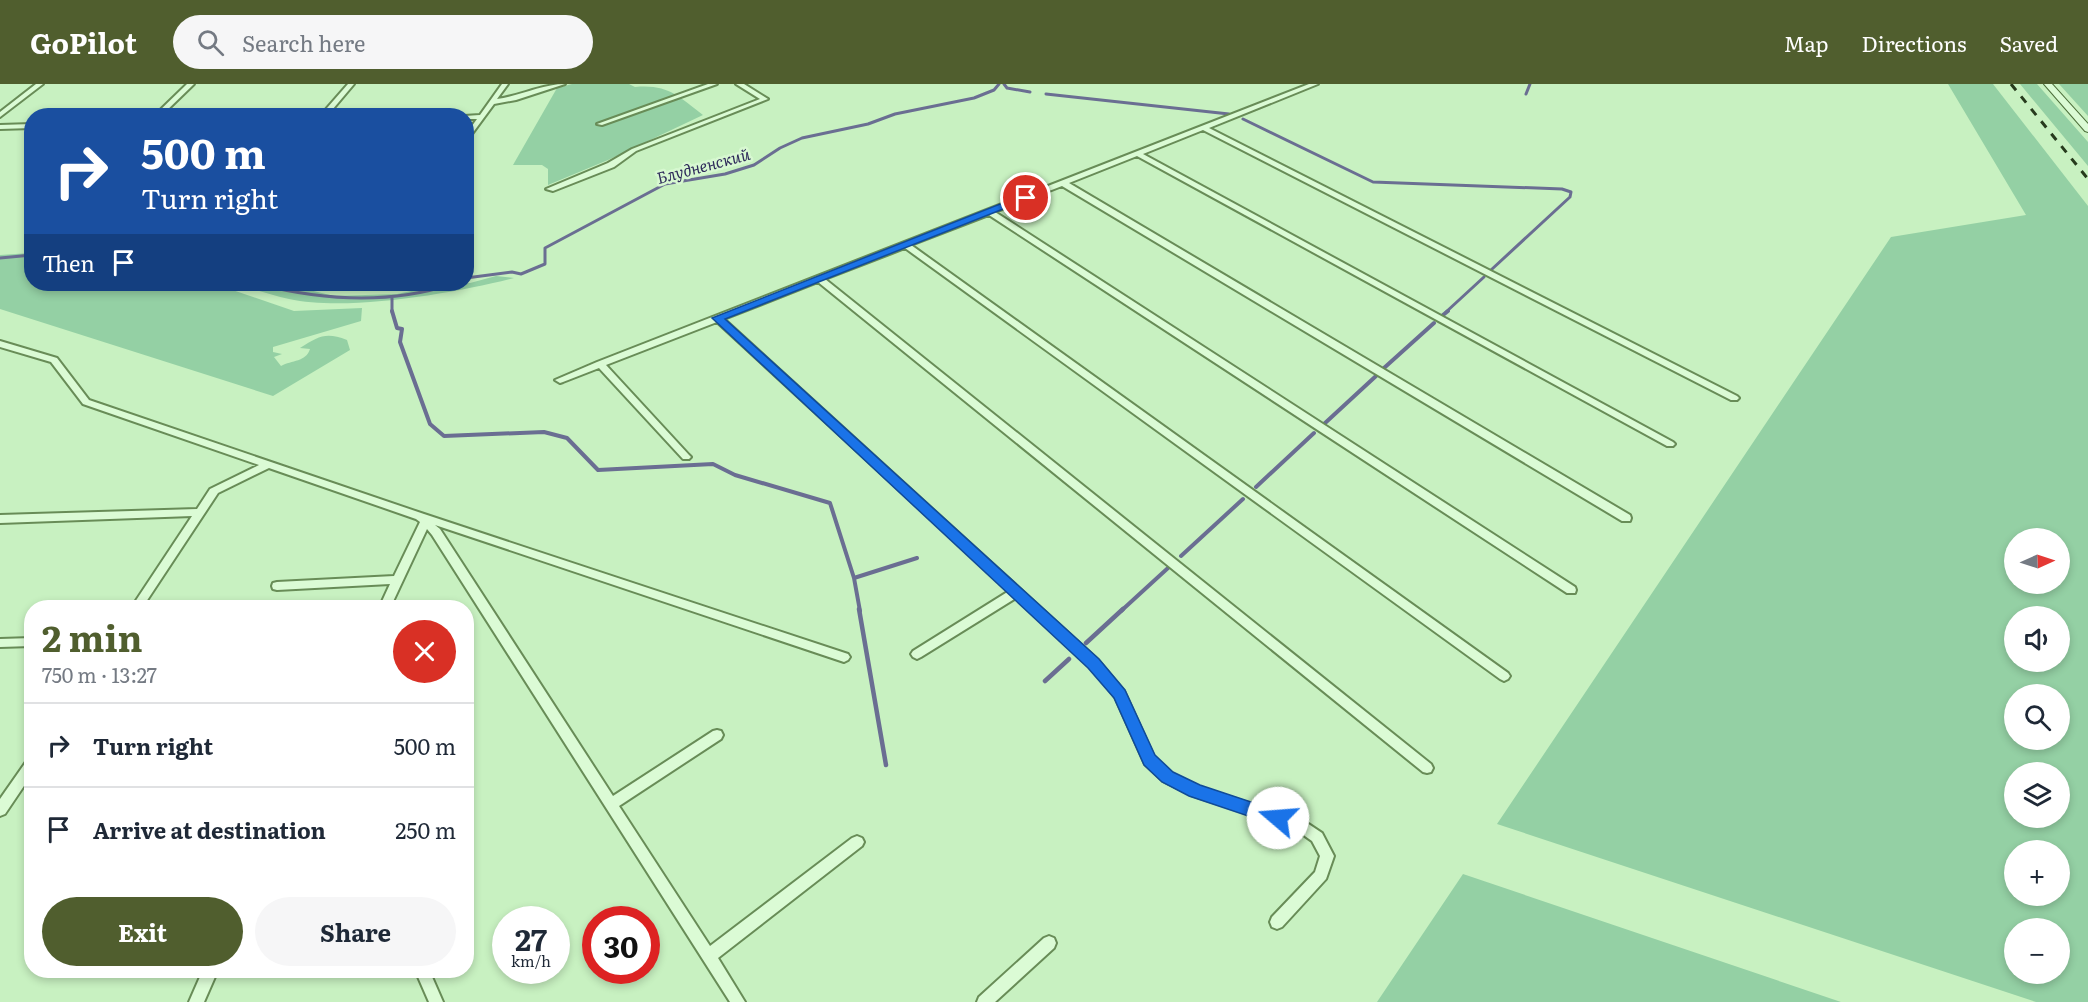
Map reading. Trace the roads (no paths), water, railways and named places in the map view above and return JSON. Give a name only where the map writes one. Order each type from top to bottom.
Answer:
[{"type":"street","points":[[0,115],[39,84]]},
{"type":"street","points":[[166,108],[191,84]]},
{"type":"street","points":[[330,108],[351,84]]},
{"type":"street","points":[[474,128],[505,84]]},
{"type":"street","points":[[494,102],[514,99],[562,84]]},
{"type":"street","points":[[600,124],[714,84]]},
{"type":"street","points":[[550,189],[611,165],[634,150],[669,135],[765,99],[739,84]]},
{"type":"street","points":[[560,380],[1316,84]]},
{"type":"street","points":[[2048,84],[2088,129]]},
{"type":"street","points":[[474,117],[482,117]]},
{"type":"street","points":[[0,127],[24,126]]},
{"type":"street","points":[[1203,128],[1734,398]]},
{"type":"street","points":[[1138,154],[1670,444]]},
{"type":"street","points":[[1063,183],[1626,518]]},
{"type":"street","points":[[990,212],[1571,590]]},
{"type":"street","points":[[906,245],[1504,676]]},
{"type":"street","points":[[819,278],[1427,768]]},
{"type":"street","points":[[718,318],[1094,663],[1120,694],[1149,760],[1167,777],[1195,791],[1299,825],[1317,837],[1327,856],[1321,875],[1277,922]]},
{"type":"street","points":[[0,344],[54,360],[86,402],[423,518],[844,657]]},
{"type":"street","points":[[600,364],[686,457]]},
{"type":"street","points":[[141,600],[214,491],[268,464]]},
{"type":"street","points":[[0,519],[200,512]]},
{"type":"street","points":[[388,600],[423,518]]},
{"type":"street","points":[[423,518],[436,532],[738,1002]]},
{"type":"street","points":[[277,586],[397,580]]},
{"type":"street","points":[[917,654],[1016,592]]},
{"type":"street","points":[[0,643],[24,642]]},
{"type":"street","points":[[611,804],[717,735]]},
{"type":"street","points":[[0,810],[24,775]]},
{"type":"street","points":[[709,956],[857,842]]},
{"type":"street","points":[[984,1002],[1049,943]]},
{"type":"street","points":[[197,1001],[207,978]]},
{"type":"street","points":[[426,978],[436,1002]]},
{"type":"waterway","name":"Блудненский","points":[[474,277],[512,272],[521,274],[545,264],[545,248],[665,184],[725,174],[754,165],[780,148],[802,138],[868,124],[895,114],[974,98],[994,90],[999,84]]},
{"type":"waterway","points":[[1004,84],[1007,88],[1030,92]]},
{"type":"waterway","points":[[1526,94],[1530,84]]},
{"type":"waterway","points":[[1046,94],[1229,114]]},
{"type":"waterway","points":[[1243,119],[1373,182],[1562,189],[1571,192],[1570,197],[1491,270]]},
{"type":"waterway","name":"Блудненский","points":[[0,258],[24,256]]},
{"type":"waterway","points":[[1446,312],[1484,277]]},
{"type":"waterway","name":"Блудненский","points":[[292,291],[355,298],[428,291]]},
{"type":"waterway","points":[[392,297],[392,311]]},
{"type":"waterway","points":[[392,311],[397,328],[402,329],[400,342],[430,424],[444,436],[544,432],[567,438],[598,470],[713,464],[735,475],[830,503],[854,578]]},
{"type":"waterway","points":[[1443,315],[1448,311]]},
{"type":"waterway","points":[[1384,368],[1434,323]]},
{"type":"waterway","points":[[1324,424],[1376,376]]},
{"type":"waterway","points":[[1256,487],[1314,433]]},
{"type":"waterway","points":[[1181,556],[1243,499]]},
{"type":"waterway","points":[[854,578],[917,558]]},
{"type":"waterway","points":[[1121,611],[1168,568]]},
{"type":"waterway","points":[[854,578],[860,611]]},
{"type":"waterway","points":[[859,609],[886,765]]},
{"type":"waterway","points":[[1086,643],[1123,609]]},
{"type":"waterway","points":[[1045,681],[1069,659]]},
{"type":"railway","points":[[2011,84],[2088,179]]}]
